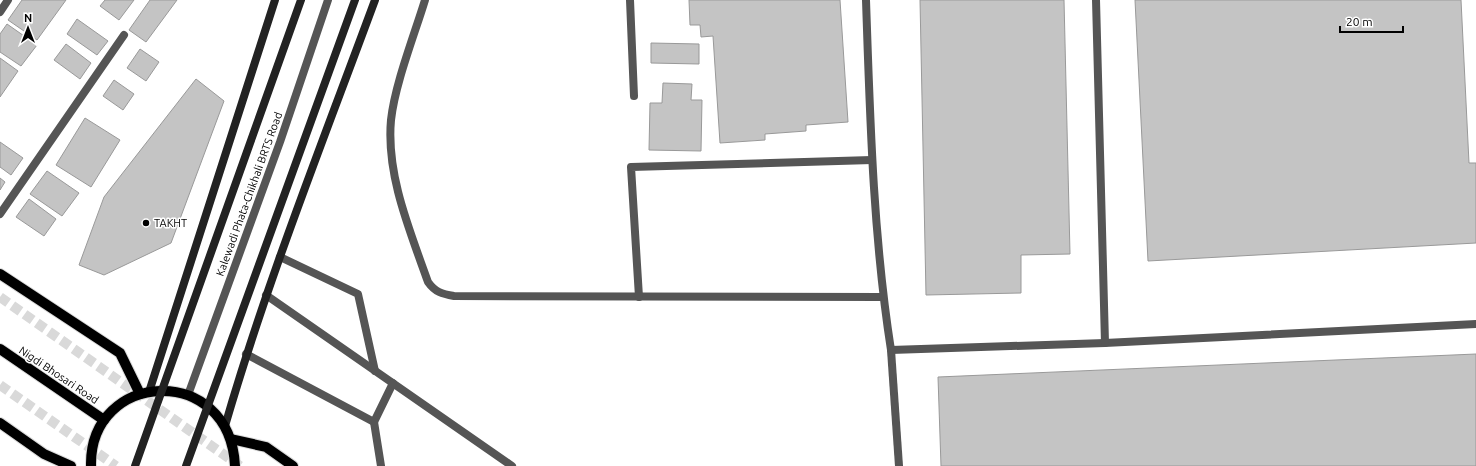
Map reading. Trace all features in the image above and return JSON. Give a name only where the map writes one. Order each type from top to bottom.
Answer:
[{"type":"main road","points":[[145,393],[276,0]]},
{"type":"main road","points":[[135,466],[301,0]]},
{"type":"main road","points":[[186,466],[355,0]]},
{"type":"main road","points":[[225,426],[246,354],[266,295],[375,0]]},
{"type":"main road","points":[[0,274],[120,353],[145,393]]},
{"type":"main road","name":"Nigdi Bhosari Road","points":[[0,349],[104,420]]},
{"type":"main road","points":[[91,466],[93,443],[104,420],[116,408],[127,400],[145,393],[167,391],[188,395],[206,405],[225,426],[231,438],[235,466]]},
{"type":"main road","points":[[0,423],[44,454],[71,466]]},
{"type":"main road","points":[[231,438],[266,447],[293,466]]},
{"type":"street","points":[[0,12],[8,0]]},
{"type":"street","name":"Kalewadi Phata-Chikhali BRTS Road","points":[[188,395],[280,142],[328,0]]},
{"type":"street","points":[[425,0],[391,119],[390,152],[406,220],[428,282],[433,290],[441,294],[454,296],[882,297]]},
{"type":"street","points":[[630,0],[634,96]]},
{"type":"street","points":[[866,0],[872,160],[882,297],[891,350],[899,466]]},
{"type":"street","points":[[1096,0],[1105,343]]},
{"type":"street","points":[[0,214],[124,35]]},
{"type":"street","points":[[639,297],[631,167],[872,160]]},
{"type":"street","points":[[280,257],[358,294],[375,371]]},
{"type":"street","points":[[266,295],[512,466]]},
{"type":"street","points":[[891,350],[1105,343],[1476,324]]},
{"type":"street","points":[[246,354],[374,422]]},
{"type":"street","points":[[381,466],[374,422],[393,383]]},
{"type":"building","points":[[22,0],[66,0],[37,40],[8,20]]},
{"type":"building","points":[[105,0],[134,0],[119,20],[100,6]]},
{"type":"building","points":[[150,0],[177,0],[146,42],[129,30]]},
{"type":"building","points":[[689,0],[840,0],[848,122],[806,125],[806,131],[765,134],[765,140],[720,143],[713,36],[701,37],[700,25],[690,25]]},
{"type":"building","points":[[920,0],[1064,0],[1070,254],[1021,255],[1021,293],[926,295]]},
{"type":"building","points":[[1135,0],[1461,0],[1469,163],[1476,163],[1476,243],[1148,261]]},
{"type":"building","points":[[77,19],[108,41],[97,55],[67,34]]},
{"type":"building","points":[[7,24],[37,45],[21,66],[0,52],[0,34]]},
{"type":"building","points":[[651,43],[699,44],[699,64],[651,63]]},
{"type":"building","points":[[66,44],[91,63],[80,79],[54,60]]},
{"type":"building","points":[[140,49],[159,62],[146,81],[127,68]]},
{"type":"building","points":[[0,58],[18,71],[0,97]]},
{"type":"building","points":[[196,79],[224,101],[171,243],[104,275],[79,265],[104,197]]},
{"type":"building","points":[[114,80],[134,94],[123,110],[103,96]]},
{"type":"building","points":[[663,83],[692,84],[691,100],[702,100],[701,151],[649,150],[650,103],[662,103]]},
{"type":"building","points":[[85,118],[120,140],[91,187],[56,165]]},
{"type":"building","points":[[0,142],[23,158],[11,175],[0,167]]},
{"type":"building","points":[[47,171],[79,193],[62,216],[30,194]]},
{"type":"building","points":[[0,178],[5,182],[0,190]]},
{"type":"building","points":[[29,199],[56,219],[44,236],[16,217]]},
{"type":"building","points":[[1476,354],[1476,466],[941,466],[938,377]]},
{"type":"tunnel","points":[[0,297],[240,466]]},
{"type":"tunnel","points":[[0,385],[116,466]]},
{"type":"place","name":"TAKHT","points":[[146,223]]}]
